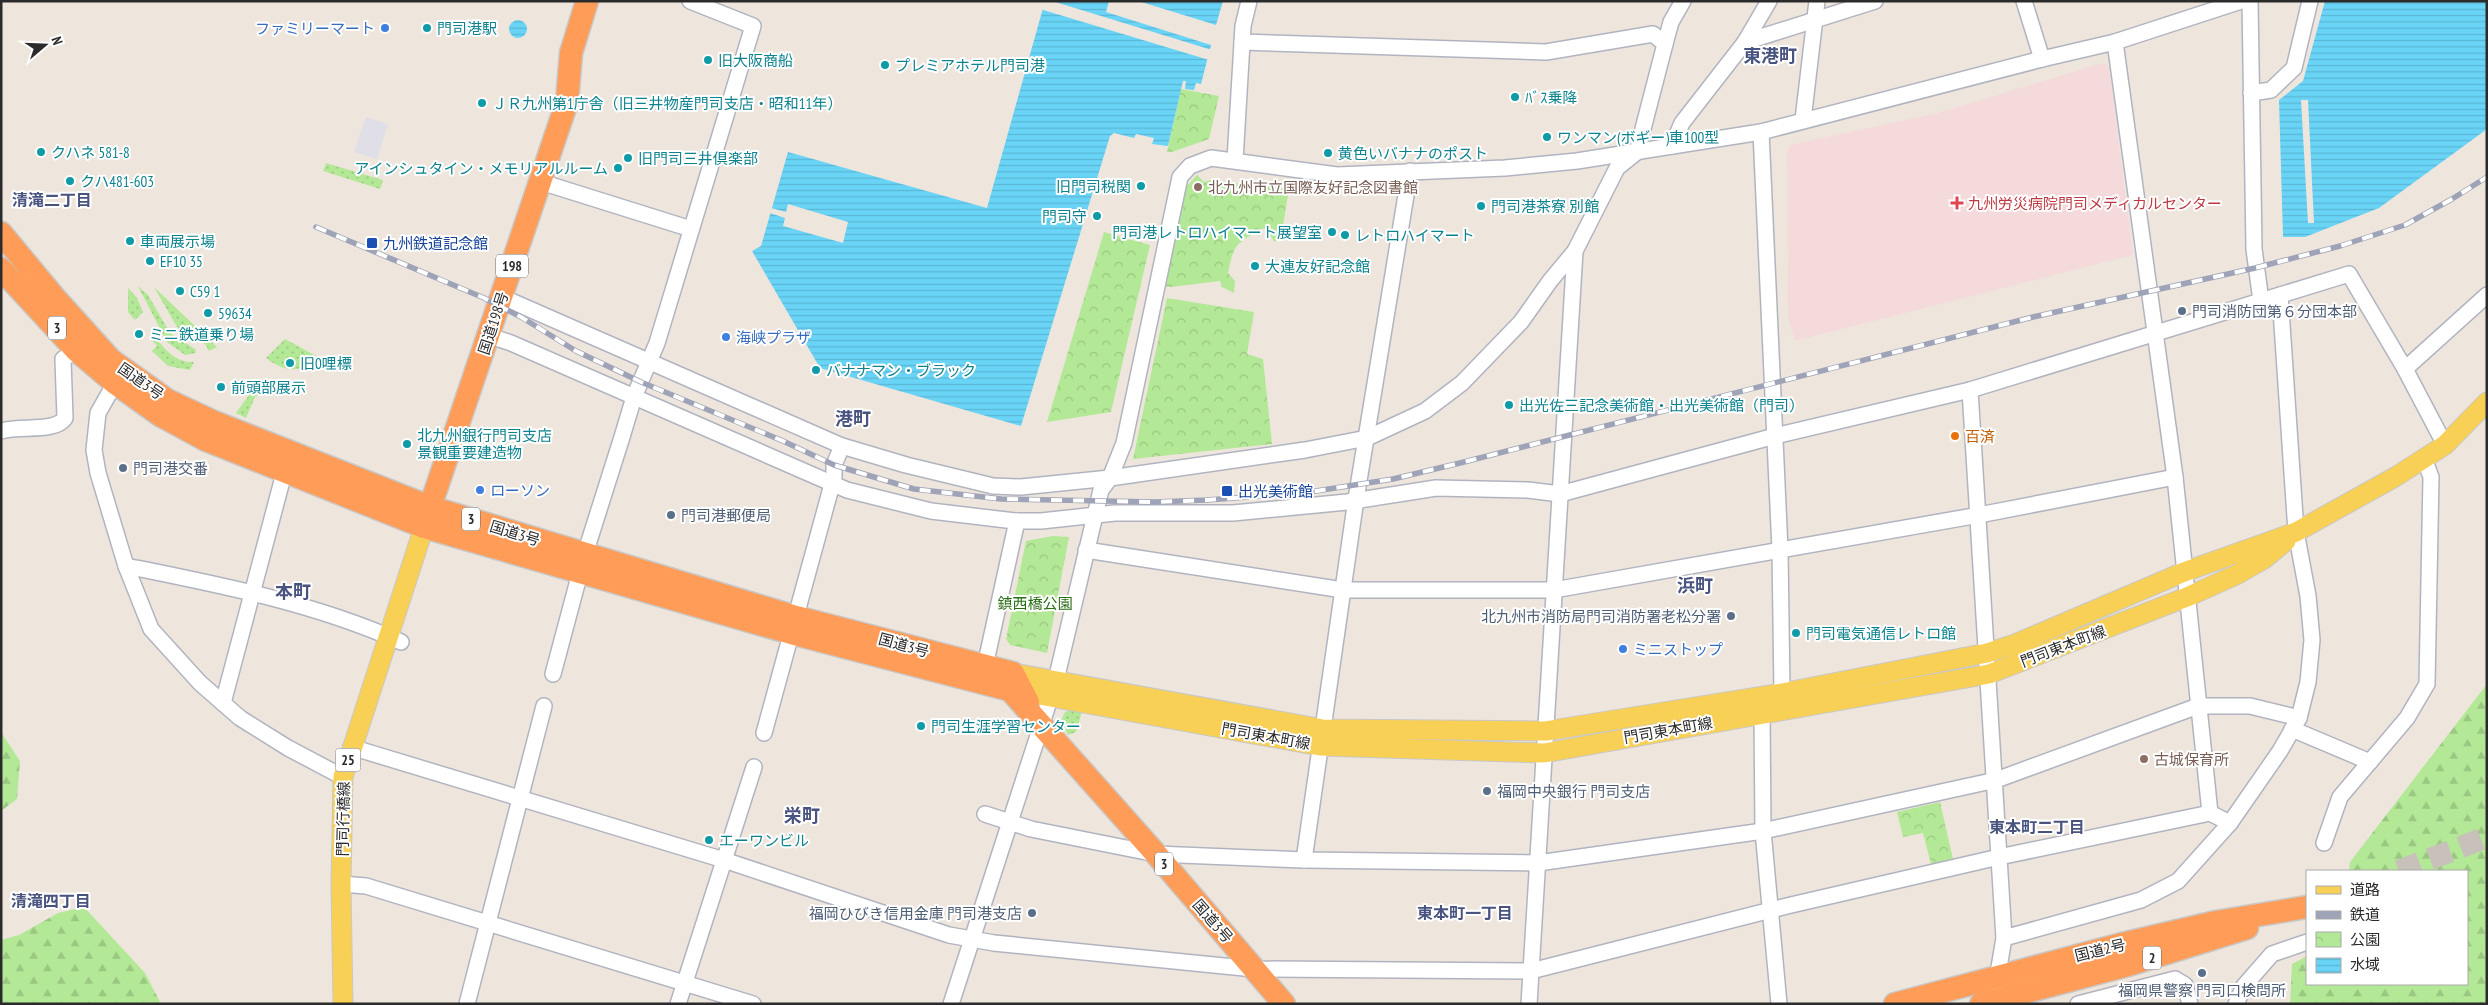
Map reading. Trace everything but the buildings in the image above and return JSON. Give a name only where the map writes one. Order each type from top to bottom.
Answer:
[{"type":"highway","name":"国道198号","points":[[427,517],[490,336],[567,102],[571,53],[586,1]]},
{"type":"highway","name":"国道3号","points":[[1,233],[55,298],[111,360],[167,400],[214,422],[287,462]]},
{"type":"highway","name":"国道3号","points":[[1,269],[76,350],[115,384],[160,416],[206,440],[287,462],[427,517],[793,625],[1015,685]]},
{"type":"highway","name":"国道3号","points":[[793,625],[985,666],[1015,685],[1041,728],[1156,854],[1284,1004]]},
{"type":"highway","name":"国道2号","points":[[1895,1004],[1998,976],[2207,924],[2306,907]]},
{"type":"highway","name":"国道2号","points":[[1990,1003],[2128,965],[2233,933],[2306,907]]},
{"type":"main road","name":"門司東本町線","points":[[1015,685],[1054,689],[1321,737],[1544,753],[1989,674],[2187,597],[2238,574],[2264,559],[2296,532],[2445,445],[2487,402]]},
{"type":"main road","name":"門司行橋線","points":[[344,1004],[341,884],[343,777],[351,747],[394,639],[427,517]]},
{"type":"main road","name":"門司東本町線","points":[[1321,737],[1546,731],[1782,693],[1987,653],[2016,644],[2184,572],[2296,532]]},
{"type":"street","points":[[553,674],[583,563],[634,397],[650,361],[753,26],[690,1]]},
{"type":"street","points":[[1236,160],[1243,26],[1249,1]]},
{"type":"street","points":[[502,297],[842,446],[906,465],[993,486],[1021,487],[1110,478],[1296,451],[1367,438],[1425,411],[1462,383],[1521,322],[1550,281],[1575,251],[1617,168],[1637,152],[1671,22],[1683,1]]},
{"type":"street","points":[[1672,146],[1682,124],[1744,42],[1768,1]]},
{"type":"street","points":[[1803,120],[1817,1]]},
{"type":"street","points":[[1744,42],[1875,1]]},
{"type":"street","points":[[2024,1],[2042,59]]},
{"type":"street","points":[[950,1004],[1054,689],[1101,490],[1110,478],[1124,444],[1180,177],[1190,166],[1211,158],[1336,175],[1505,168],[1577,161],[1637,152],[1761,132],[2042,59],[2115,42],[2241,1]]},
{"type":"street","points":[[2250,1],[2254,250],[2261,301]]},
{"type":"street","points":[[2251,93],[2271,90],[2294,68],[2310,1]]},
{"type":"street","points":[[1242,42],[1546,52],[1653,34],[1666,44]]},
{"type":"street","points":[[2115,42],[2175,477],[2210,813]]},
{"type":"street","points":[[1761,132],[1780,550],[1782,693],[1762,713],[1764,831],[1779,1004]]},
{"type":"street","points":[[1304,860],[1356,499],[1410,171]]},
{"type":"street","points":[[541,182],[691,229]]},
{"type":"street","points":[[1529,1004],[1575,251]]},
{"type":"street","points":[[490,336],[847,490],[932,511],[1018,521],[1095,515],[1233,513],[1436,488],[1528,490],[1560,494],[1775,436],[1970,390],[2349,274],[2405,369],[2445,445]]},
{"type":"street","points":[[2004,938],[2142,900],[2178,881],[2230,823],[2280,751],[2296,723],[2308,682],[2312,640],[2308,596],[2296,532],[2280,295]]},
{"type":"street","points":[[2405,369],[2487,295]]},
{"type":"street","points":[[1,431],[14,427],[52,427],[61,424],[65,418],[63,359],[76,350]]},
{"type":"street","points":[[115,384],[98,413],[94,450],[105,499],[126,566],[135,592],[157,638],[200,683],[240,718],[343,777]]},
{"type":"street","points":[[1970,390],[1996,780],[2004,938],[1998,976],[1990,1003]]},
{"type":"street","points":[[764,733],[832,482],[834,466],[842,446]]},
{"type":"street","points":[[2324,843],[2340,797],[2407,718],[2427,684],[2431,477],[2424,458]]},
{"type":"street","points":[[223,702],[287,462]]},
{"type":"street","points":[[1086,550],[1343,590],[1554,590],[1979,515],[2175,477]]},
{"type":"street","points":[[985,666],[1018,521]]},
{"type":"street","points":[[126,566],[253,592],[394,639]]},
{"type":"street","points":[[466,1004],[544,706]]},
{"type":"street","points":[[984,814],[1031,829],[1156,854],[1304,860],[1538,863],[1764,831],[1996,780],[2198,706],[2250,706],[2296,723],[2370,762]]},
{"type":"street","points":[[351,747],[724,860],[949,935],[994,944],[1254,968],[1531,971],[1771,910],[1999,857],[2210,813],[2230,823]]},
{"type":"street","points":[[678,1004],[754,767]]},
{"type":"street","points":[[341,884],[366,886],[753,1004]]},
{"type":"street","points":[[2236,1004],[2244,986],[2272,954],[2306,942]]},
{"type":"street","points":[[2086,1003],[2175,979],[2185,986],[2190,1004]]},
{"type":"shaded area","name":"九州労災病院門司メディカルセンター","points":[[2102,63],[2109,66],[2133,255],[1795,341],[1788,317],[1787,152],[1790,145],[1938,113]]},
{"type":"shaded area","points":[[366,117],[388,124],[377,159],[354,152]]},
{"type":"green space","points":[[1181,89],[1219,96],[1209,139],[1167,152]]},
{"type":"green space","points":[[326,163],[383,180],[380,189],[323,171]]},
{"type":"green space","points":[[1197,175],[1204,182],[1211,180],[1289,189],[1281,237],[1275,242],[1264,228],[1242,241],[1235,249],[1228,273],[1235,281],[1234,293],[1222,287],[1220,281],[1171,287],[1162,286],[1185,188]]},
{"type":"green space","points":[[1104,232],[1150,245],[1111,412],[1047,422]]},
{"type":"green space","points":[[138,286],[148,295],[170,333],[195,349],[196,353],[185,355],[167,342]]},
{"type":"green space","points":[[154,287],[217,347],[209,351],[206,345],[177,327]]},
{"type":"green space","points":[[128,288],[137,298],[143,312],[135,320],[128,312]]},
{"type":"green space","points":[[1167,298],[1254,312],[1247,354],[1263,359],[1272,444],[1133,459]]},
{"type":"green space","points":[[156,337],[172,355],[188,362],[194,362],[190,370],[168,366],[152,351],[157,346],[151,339]]},
{"type":"green space","points":[[285,339],[320,358],[299,369],[287,369],[266,358]]},
{"type":"green space","points":[[257,384],[271,384],[255,397],[246,418],[236,413]]},
{"type":"green space","name":"鎮西橋公園","points":[[1053,536],[1069,537],[1047,653],[1010,645],[1006,639],[1026,541]]},
{"type":"green space","points":[[2487,684],[2487,1004],[2290,1004],[2292,964],[2306,957],[2306,985],[2468,985],[2468,870],[2349,870],[2350,862]]},
{"type":"green space","points":[[1070,710],[1082,712],[1076,732],[1068,735],[1061,721],[1065,712]]},
{"type":"green space","points":[[1,732],[20,761],[17,799],[1,811]]},
{"type":"green space","points":[[1940,802],[1953,859],[1931,864],[1923,833],[1903,837],[1897,812]]},
{"type":"green space","points":[[84,907],[145,973],[161,1004],[1,1004],[1,940],[19,935],[58,913]]},
{"type":"water","points":[[1045,1],[1109,1],[1106,12],[1211,45],[1201,84],[1196,83],[1194,90],[1185,89],[1186,81],[1183,81],[1168,146],[1152,144],[1154,138],[1136,134],[1134,138],[1114,133],[1110,136],[1021,426],[820,368],[752,251],[761,246],[788,152],[987,208]]},
{"type":"water","points":[[1138,1],[1223,1],[1216,25]]},
{"type":"water","points":[[2325,1],[2487,1],[2487,129],[2379,208],[2305,237],[2283,237],[2279,100],[2303,81]]},
{"type":"water","points":[[518,20],[524,23],[527,29],[524,35],[518,38],[512,35],[509,29],[512,23]]},
{"type":"pier","points":[[1042,1],[1052,1],[1212,50],[1209,60],[1040,9]]},
{"type":"pier","points":[[2301,100],[2308,100],[2314,223],[2308,223]]},
{"type":"pier","points":[[788,204],[848,222],[843,243],[783,226],[785,218],[770,213],[771,208],[786,212]]},
{"type":"tunnel","points":[[2402,870],[2487,837]]},
{"type":"railway","points":[[316,227],[484,298],[521,317],[576,351],[641,382],[783,441],[834,465],[914,489],[1001,499],[1155,502],[1303,493],[1393,479],[1460,463],[2033,317],[2255,268],[2340,246],[2405,225],[2487,177]]},
{"type":"place","name":"ファミリーマート","points":[[385,28]]},
{"type":"place","name":"門司港駅","points":[[427,28]]},
{"type":"place","name":"旧大阪商船","points":[[708,60]]},
{"type":"place","name":"プレミアホテル門司港","points":[[885,65]]},
{"type":"place","name":"ﾊﾞｽ乗降","points":[[1515,97]]},
{"type":"place","name":"ＪＲ九州第1庁舎（旧三井物産門司支店・昭和11年）","points":[[482,103]]},
{"type":"place","name":"ワンマン(ボギー)車100型","points":[[1547,137]]},
{"type":"place","name":"クハネ 581-8","points":[[41,152]]},
{"type":"place","name":"黄色いバナナのポスト","points":[[1328,153]]},
{"type":"place","name":"旧門司三井倶楽部","points":[[628,158]]},
{"type":"place","name":"アインシュタイン・メモリアルルーム","points":[[618,168]]},
{"type":"place","name":"クハ481-603","points":[[70,181]]},
{"type":"place","name":"旧門司税関","points":[[1141,186]]},
{"type":"place","name":"北九州市立国際友好記念図書館","points":[[1198,187]]},
{"type":"place","name":"九州労災病院門司メディカルセンター","points":[[1957,203]]},
{"type":"place","name":"門司港茶寮 別館","points":[[1481,206]]},
{"type":"place","name":"門司守","points":[[1097,216]]},
{"type":"place","name":"門司港レトロハイマート展望室","points":[[1332,232]]},
{"type":"place","name":"レトロハイマート","points":[[1345,235]]},
{"type":"place","name":"車両展示場","points":[[130,241]]},
{"type":"place","name":"九州鉄道記念館","points":[[372,243]]},
{"type":"place","name":"EF10 35","points":[[150,261]]},
{"type":"place","name":"大連友好記念館","points":[[1255,266]]},
{"type":"place","name":"C59 1","points":[[180,291]]},
{"type":"place","name":"門司消防団第６分団本部","points":[[2182,311]]},
{"type":"place","name":"59634","points":[[208,313]]},
{"type":"place","name":"ミニ鉄道乗り場","points":[[139,334]]},
{"type":"place","name":"海峡プラザ","points":[[726,337]]},
{"type":"place","name":"旧0哩標","points":[[290,363]]},
{"type":"place","name":"バナナマン・ブラック","points":[[816,370]]},
{"type":"place","name":"前頭部展示","points":[[221,387]]},
{"type":"place","name":"出光佐三記念美術館・出光美術館（門司）","points":[[1509,405]]},
{"type":"place","name":"百済","points":[[1955,436]]},
{"type":"place","name":"北九州銀行門司支店 景観重要建造物","points":[[407,444]]},
{"type":"place","name":"門司港交番","points":[[123,468]]},
{"type":"place","name":"ローソン","points":[[480,490]]},
{"type":"place","name":"出光美術館","points":[[1227,491]]},
{"type":"place","name":"門司港郵便局","points":[[671,515]]},
{"type":"place","name":"北九州市消防局門司消防署老松分署","points":[[1731,616]]},
{"type":"place","name":"門司電気通信レトロ館","points":[[1796,633]]},
{"type":"place","name":"ミニストップ","points":[[1623,649]]},
{"type":"place","name":"門司生涯学習センター","points":[[921,726]]},
{"type":"place","name":"古城保育所","points":[[2144,759]]},
{"type":"place","name":"福岡中央銀行 門司支店","points":[[1487,791]]},
{"type":"place","name":"エーワンビル","points":[[709,840]]},
{"type":"place","name":"福岡ひびき信用金庫 門司港支店","points":[[1032,913]]},
{"type":"place","name":"福岡県警察 門司口検問所","points":[[2202,973]]},
{"type":"district","name":"東港町","points":[[1770,55]]},
{"type":"district","name":"清滝二丁目","points":[[52,200]]},
{"type":"district","name":"港町","points":[[853,418]]},
{"type":"district","name":"浜町","points":[[1695,585]]},
{"type":"district","name":"本町","points":[[293,591]]},
{"type":"district","name":"栄町","points":[[802,815]]},
{"type":"district","name":"東本町二丁目","points":[[2037,827]]},
{"type":"district","name":"清滝四丁目","points":[[51,901]]},
{"type":"district","name":"東本町一丁目","points":[[1465,913]]}]
